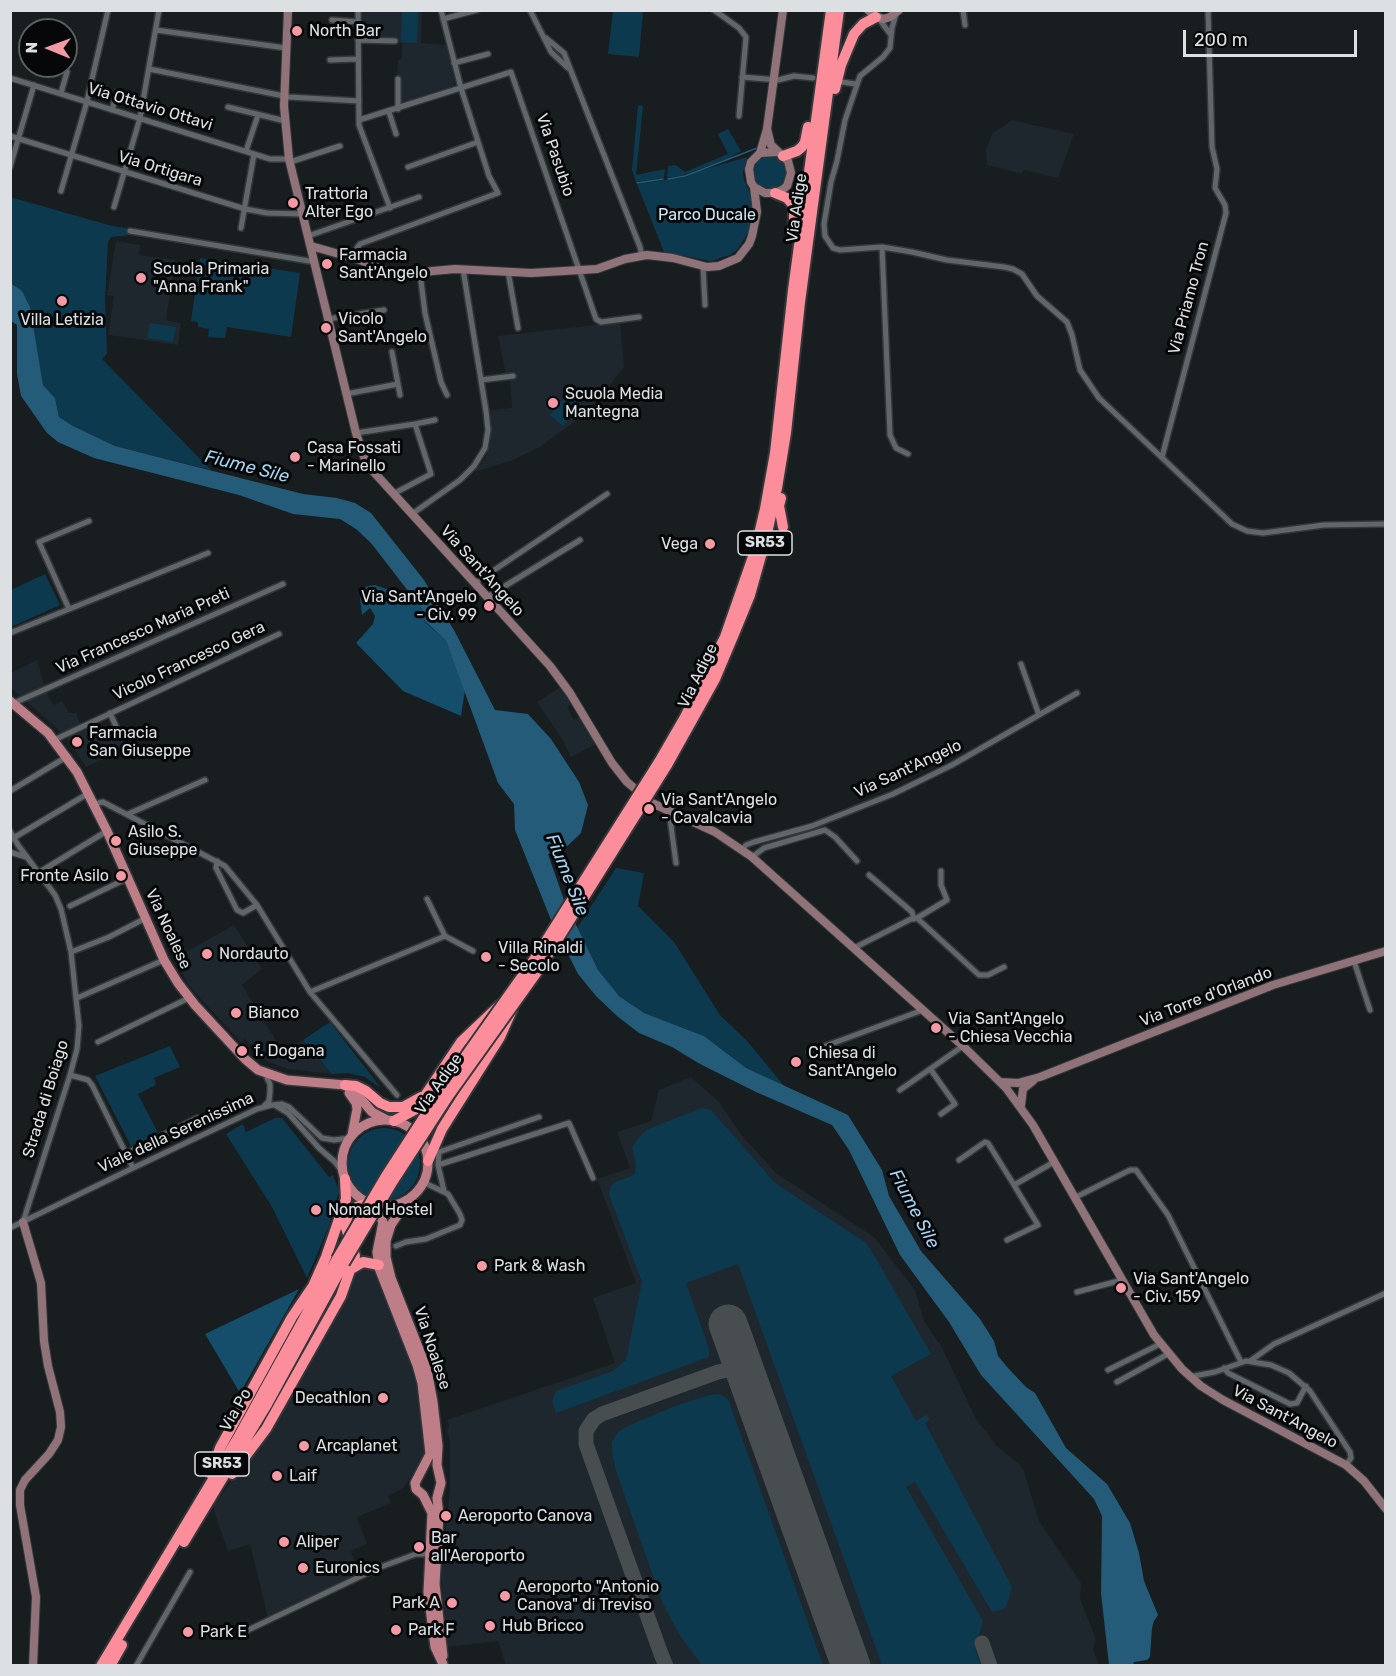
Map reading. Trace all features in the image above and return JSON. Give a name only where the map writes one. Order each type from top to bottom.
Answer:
[{"type":"highway","name":"Via Adige","points":[[663,764],[719,650],[737,604],[765,509],[775,453],[793,290],[831,10]]},
{"type":"highway","name":"Via Adige","points":[[344,1263],[386,1176],[441,1091],[512,1000],[715,679],[750,595],[766,538],[783,448],[839,10]]},
{"type":"highway","points":[[809,237],[817,210],[840,65],[857,30],[874,15]]},
{"type":"highway","points":[[780,154],[797,151],[805,142],[820,50],[829,27]]},
{"type":"highway","points":[[773,193],[792,202],[795,212],[793,290]]},
{"type":"highway","points":[[783,448],[784,474],[779,506],[783,527]]},
{"type":"highway","points":[[719,650],[721,628],[736,590],[736,577]]},
{"type":"highway","points":[[391,1120],[416,1109],[460,1042],[487,1016],[512,1000]]},
{"type":"highway","points":[[433,1163],[442,1129],[501,1037],[512,1000]]},
{"type":"highway","points":[[345,1085],[356,1086],[366,1091],[380,1104],[398,1108],[410,1104],[426,1093]]},
{"type":"highway","points":[[205,1500],[220,1448],[292,1317],[313,1286],[326,1257],[346,1199],[344,1176]]},
{"type":"highway","points":[[344,1263],[355,1256],[345,1225],[348,1215],[354,1208],[371,1204]]},
{"type":"highway","points":[[344,1263],[366,1261],[379,1265]]},
{"type":"highway","name":"Via Po","points":[[101,1665],[266,1406],[344,1263]]},
{"type":"highway","name":"Via Po","points":[[110,1665],[205,1500]]},
{"type":"main road","name":"Via Noalese","points":[[12,702],[68,756],[107,831],[164,960],[189,998],[258,1070],[287,1080],[345,1085]]},
{"type":"main road","points":[[258,1070],[267,1078],[288,1084],[333,1086],[346,1090],[356,1102],[357,1109],[351,1136],[343,1155],[344,1176]]},
{"type":"main road","points":[[345,1085],[355,1092],[372,1112],[405,1125],[422,1140],[433,1163],[425,1183]]},
{"type":"main road","points":[[351,1136],[368,1124],[391,1120]]},
{"type":"main road","name":"Via Noalese","points":[[344,1176],[354,1194],[371,1204],[383,1222],[377,1252],[379,1265],[422,1383],[430,1451],[428,1462],[420,1473]]},
{"type":"main road","name":"Via Noalese","points":[[425,1183],[406,1201],[394,1219],[386,1246],[386,1262],[429,1380],[438,1446],[436,1462],[438,1476]]},
{"type":"main road","points":[[371,1204],[390,1206],[406,1201]]},
{"type":"main road","points":[[433,1554],[432,1513],[416,1486],[420,1473],[432,1471],[441,1483],[437,1492],[439,1515],[429,1599],[435,1647],[443,1665]]},
{"type":"main road","points":[[423,1495],[431,1496],[437,1492]]},
{"type":"street","points":[[61,191],[87,102],[108,10]]},
{"type":"street","points":[[114,207],[140,118],[159,10]]},
{"type":"street","points":[[358,10],[359,120],[365,145],[390,208]]},
{"type":"street","points":[[360,260],[357,248],[360,244],[498,193],[489,176],[461,88],[441,10]]},
{"type":"street","points":[[443,19],[477,10]]},
{"type":"street","points":[[530,10],[551,52],[568,69],[642,256]]},
{"type":"street","points":[[714,10],[745,34],[739,116]]},
{"type":"street","points":[[773,193],[759,191],[754,187],[750,182],[749,168],[760,153],[767,129],[783,10]]},
{"type":"street","points":[[963,10],[965,25]]},
{"type":"street","name":"Via Priamo Tron","points":[[1162,457],[1226,213],[1225,205],[1215,188],[1217,169],[1212,147],[1208,10]]},
{"type":"street","name":"Via Sant'Angelo","points":[[285,11],[284,95],[290,160],[346,394],[367,464],[556,673],[621,775],[644,796],[669,811],[716,832],[752,857],[1001,1082],[1021,1107],[1160,1344],[1189,1377],[1222,1400],[1346,1465],[1364,1481],[1386,1509]]},
{"type":"street","points":[[874,15],[884,19],[898,12]]},
{"type":"street","points":[[898,12],[892,28],[888,52],[866,70],[856,84],[845,120],[824,224],[825,236],[833,248],[840,250],[882,247],[1004,267],[1022,274],[1037,296],[1067,322],[1080,370],[1099,398],[1232,524],[1247,531],[1263,533],[1324,525],[1386,524]]},
{"type":"street","points":[[874,15],[889,30],[892,37]]},
{"type":"street","points":[[332,20],[358,22]]},
{"type":"street","points":[[156,30],[286,48]]},
{"type":"street","points":[[358,40],[395,41]]},
{"type":"street","points":[[454,63],[488,54]]},
{"type":"street","points":[[330,60],[358,59]]},
{"type":"street","points":[[149,69],[289,97],[359,101]]},
{"type":"street","name":"Via Pasubio","points":[[359,120],[509,72],[513,73],[597,321],[639,317]]},
{"type":"street","points":[[742,77],[774,80],[794,76],[813,78]]},
{"type":"street","name":"Via Ottavio Ottavi","points":[[10,78],[274,160],[290,160]]},
{"type":"street","points":[[61,93],[65,78]]},
{"type":"street","points":[[398,109],[399,78]]},
{"type":"street","points":[[842,82],[856,84]]},
{"type":"street","points":[[10,167],[34,85]]},
{"type":"street","points":[[112,110],[117,92]]},
{"type":"street","name":"Via Ottavio Ottavi","points":[[228,107],[285,121]]},
{"type":"street","points":[[389,112],[396,134]]},
{"type":"street","points":[[246,151],[258,115]]},
{"type":"street","points":[[757,212],[773,193],[787,186],[790,180],[790,167],[771,145],[767,129]]},
{"type":"street","name":"Via Ortigara","points":[[10,136],[245,209],[267,213],[303,214]]},
{"type":"street","points":[[408,167],[478,142]]},
{"type":"street","points":[[290,160],[340,146]]},
{"type":"street","points":[[760,153],[780,154]]},
{"type":"street","points":[[241,228],[254,154]]},
{"type":"street","points":[[311,246],[360,260],[394,273],[463,269],[536,273],[580,270],[603,268],[642,256],[673,258],[712,267],[725,265],[738,258],[752,236],[757,212],[754,187]]},
{"type":"street","points":[[308,236],[419,197]]},
{"type":"street","points":[[130,231],[315,262]]},
{"type":"street","points":[[882,247],[890,435],[896,448],[908,454]]},
{"type":"street","points":[[704,266],[705,305]]},
{"type":"street","points":[[412,514],[460,480],[474,466],[485,448],[488,430],[463,269]]},
{"type":"street","points":[[508,271],[518,328]]},
{"type":"street","points":[[420,273],[425,313],[439,373],[447,395]]},
{"type":"street","points":[[328,320],[384,310]]},
{"type":"street","points":[[392,352],[400,395]]},
{"type":"street","points":[[481,380],[513,376]]},
{"type":"street","points":[[346,394],[398,384]]},
{"type":"street","points":[[356,433],[435,420]]},
{"type":"street","points":[[393,494],[431,474],[414,423]]},
{"type":"street","points":[[475,583],[608,494]]},
{"type":"street","points":[[69,609],[39,542],[89,521]]},
{"type":"street","points":[[487,597],[580,540]]},
{"type":"street","points":[[10,633],[208,553]]},
{"type":"street","name":"Via Francesco Maria Preti","points":[[12,702],[283,584]]},
{"type":"street","name":"Vicolo Francesco Gera","points":[[54,740],[279,634]]},
{"type":"street","points":[[1021,664],[1039,715]]},
{"type":"street","name":"Via Sant'Angelo","points":[[742,849],[746,845],[812,826],[893,794],[952,765],[1077,693]]},
{"type":"street","name":"Vicolo Francesco Gera","points":[[110,712],[120,735]]},
{"type":"street","points":[[10,791],[68,756]]},
{"type":"street","points":[[128,814],[205,780]]},
{"type":"street","points":[[13,842],[89,793]]},
{"type":"street","points":[[94,804],[103,802],[225,866],[257,905],[310,992],[397,1095]]},
{"type":"street","points":[[669,811],[676,863]]},
{"type":"street","points":[[752,857],[764,848],[825,830],[835,837],[857,861]]},
{"type":"street","name":"Strada di Boiago","points":[[10,831],[13,842],[55,895],[61,909],[70,952],[79,1026],[77,1049],[70,1075],[23,1222],[40,1283],[44,1341],[60,1412],[61,1427],[58,1440],[49,1454],[25,1480],[20,1490],[20,1505],[36,1597],[33,1665]]},
{"type":"street","points":[[38,873],[107,831]]},
{"type":"street","points":[[10,852],[27,858]]},
{"type":"street","points":[[217,861],[216,868],[237,910],[243,913],[257,905]]},
{"type":"street","points":[[854,948],[947,900],[941,885],[941,871]]},
{"type":"street","points":[[869,874],[978,975],[988,975],[1004,967]]},
{"type":"street","points":[[70,906],[128,878]]},
{"type":"street","points":[[427,899],[445,936],[473,951]]},
{"type":"street","points":[[70,952],[109,937],[146,918]]},
{"type":"street","points":[[310,992],[445,936]]},
{"type":"street","name":"Via Torre d'Orlando","points":[[1001,1082],[1021,1085],[1273,985],[1386,951]]},
{"type":"street","points":[[77,998],[164,960]]},
{"type":"street","points":[[1354,961],[1370,1010]]},
{"type":"street","points":[[98,1042],[189,998]]},
{"type":"street","points":[[809,1052],[923,1010]]},
{"type":"street","points":[[900,1090],[963,1046]]},
{"type":"street","points":[[931,1070],[956,1104],[940,1114]]},
{"type":"street","points":[[70,1075],[88,1080],[92,1085],[134,1168]]},
{"type":"street","points":[[263,1107],[268,1101],[270,1092],[267,1078]]},
{"type":"street","points":[[1011,1094],[1021,1085]]},
{"type":"street","points":[[1021,1085],[1021,1107]]},
{"type":"street","name":"Viale della Serenissima","points":[[10,1228],[263,1107],[284,1104],[296,1112],[322,1138],[334,1140],[351,1136]]},
{"type":"street","points":[[274,1105],[288,1113],[319,1148],[335,1162],[344,1176]]},
{"type":"street","points":[[433,1163],[439,1152],[539,1117]]},
{"type":"street","points":[[127,1154],[197,1118]]},
{"type":"street","points":[[433,1163],[569,1123],[593,1178]]},
{"type":"street","points":[[959,1161],[986,1142],[988,1143],[1038,1225],[1006,1240]]},
{"type":"street","points":[[1014,1185],[1054,1162]]},
{"type":"street","points":[[433,1163],[444,1191]]},
{"type":"street","points":[[1074,1198],[1130,1170],[1136,1170],[1168,1215],[1241,1362]]},
{"type":"street","points":[[396,1246],[426,1239],[460,1225],[462,1220],[460,1214],[448,1194],[425,1183]]},
{"type":"street","points":[[26,1209],[39,1214]]},
{"type":"street","points":[[1077,1292],[1122,1280]]},
{"type":"street","points":[[1250,1361],[1274,1344],[1386,1293]]},
{"type":"street","points":[[1108,1370],[1160,1344]]},
{"type":"street","points":[[1117,1382],[1168,1354]]},
{"type":"street","points":[[1189,1377],[1250,1361],[1282,1369],[1306,1386],[1350,1452],[1351,1458],[1346,1465]]},
{"type":"street","points":[[1224,1368],[1228,1373],[1290,1404],[1297,1402],[1306,1386]]},
{"type":"street","points":[[246,1631],[378,1568],[416,1554],[433,1554]]},
{"type":"street","points":[[137,1665],[190,1572]]},
{"type":"shaded area","points":[[362,11],[422,11],[421,43],[446,45],[455,83],[453,87],[395,105],[395,78],[398,60],[402,59],[402,43],[362,42]]},
{"type":"shaded area","points":[[1012,120],[1074,134],[1058,178],[1024,170],[1022,174],[987,165],[986,149],[992,134]]},
{"type":"shaded area","name":"Scuola Primaria \"Anna Frank\"","points":[[116,241],[140,245],[139,255],[175,260],[166,320],[181,323],[178,345],[108,335],[114,296],[107,295]]},
{"type":"shaded area","points":[[11,283],[22,291],[30,307],[43,385],[55,398],[59,417],[73,426],[115,446],[303,494],[337,498],[355,503],[371,513],[424,580],[455,632],[495,710],[528,714],[551,739],[579,782],[588,805],[581,833],[559,854],[548,854],[564,900],[598,970],[619,996],[644,1013],[704,1036],[746,1068],[848,1115],[882,1170],[889,1196],[921,1251],[980,1319],[994,1341],[998,1356],[1026,1387],[1035,1393],[1066,1448],[1107,1484],[1130,1523],[1144,1581],[1158,1615],[1152,1628],[1150,1657],[1147,1660],[1134,1662],[1133,1665],[1109,1665],[1101,1593],[1102,1516],[1094,1499],[981,1375],[949,1322],[900,1255],[849,1150],[832,1125],[756,1092],[672,1047],[639,1033],[596,996],[578,974],[551,920],[515,830],[514,804],[498,783],[446,641],[425,621],[422,609],[371,543],[356,529],[340,519],[293,514],[239,495],[94,458],[58,442],[47,433],[21,396],[17,374],[17,325],[11,321]]},
{"type":"shaded area","name":"Scuola Media Mantegna","points":[[620,322],[624,367],[600,397],[579,418],[540,447],[513,460],[474,472],[485,459],[491,442],[490,410],[512,408],[510,380],[515,379],[515,374],[506,375],[498,336]]},
{"type":"shaded area","points":[[375,585],[392,591],[397,602],[411,596],[422,609],[425,622],[446,641],[465,690],[461,716],[403,691],[356,643],[373,624],[375,616],[370,608],[362,615],[361,592],[367,586]]},
{"type":"shaded area","points":[[37,660],[45,689],[53,705],[62,701],[69,713],[76,713],[79,722],[88,726],[94,738],[116,728],[126,749],[86,767],[67,737],[11,688],[11,673]]},
{"type":"shaded area","points":[[561,687],[571,704],[567,707],[574,720],[580,716],[596,744],[571,757],[562,739],[537,702]]},
{"type":"shaded area","name":"Bianco","points":[[234,925],[262,969],[242,985],[283,1052],[303,1040],[332,1074],[287,1069],[267,1061],[245,1039],[241,1042],[189,986],[175,958]]},
{"type":"shaded area","points":[[691,1077],[719,1102],[743,1137],[776,1173],[874,1237],[915,1290],[924,1321],[941,1346],[976,1419],[997,1446],[1024,1471],[1039,1521],[1081,1583],[1080,1599],[1096,1639],[1093,1649],[1099,1665],[506,1666],[498,1641],[447,1647],[441,1571],[450,1490],[450,1441],[446,1429],[449,1427],[447,1420],[615,1363],[593,1298],[636,1283],[597,1179],[630,1168],[617,1132],[651,1121],[659,1090]]},
{"type":"shaded area","points":[[371,1266],[381,1284],[417,1379],[425,1458],[403,1488],[388,1496],[391,1503],[357,1517],[367,1544],[351,1551],[358,1575],[268,1618],[250,1544],[228,1551],[214,1505],[263,1437],[356,1267]]},
{"type":"shaded area","points":[[299,1289],[240,1393],[205,1334]]},
{"type":"green space","points":[[402,11],[418,11],[417,43],[401,42]]},
{"type":"green space","points":[[613,11],[643,11],[639,57],[608,54]]},
{"type":"green space","points":[[638,105],[643,106],[636,175],[665,169],[664,178],[636,182],[632,170]]},
{"type":"green space","points":[[728,129],[741,151],[684,175],[667,178],[668,166],[676,165],[685,172],[728,154],[718,134]]},
{"type":"green space","points":[[770,156],[782,161],[787,173],[782,185],[770,190],[758,185],[753,173],[758,161]]},
{"type":"green space","name":"Parco Ducale","points":[[747,157],[743,172],[744,180],[753,201],[749,231],[737,250],[730,255],[711,261],[664,252],[637,184],[686,177],[692,173]]},
{"type":"green space","points":[[10,197],[112,226],[131,229],[130,235],[111,237],[108,242],[105,300],[107,354],[102,359],[211,470],[115,446],[59,417],[55,398],[43,385],[32,325],[15,285],[11,283]]},
{"type":"green space","points":[[200,258],[300,273],[291,337],[227,327],[225,338],[208,337],[209,329],[198,327],[198,322],[191,321]]},
{"type":"green space","points":[[150,323],[176,327],[173,342],[147,338]]},
{"type":"green space","points":[[568,394],[580,404],[563,426],[550,415]]},
{"type":"green space","points":[[45,574],[60,605],[11,627],[11,590]]},
{"type":"green space","points":[[616,868],[644,873],[638,906],[674,942],[720,1015],[748,1042],[785,1087],[746,1068],[704,1036],[644,1013],[619,996],[598,970],[577,928]]},
{"type":"green space","points":[[330,1022],[381,1088],[365,1077],[348,1073],[332,1074],[303,1040]]},
{"type":"green space","points":[[170,1046],[180,1067],[154,1078],[156,1085],[138,1094],[158,1133],[131,1146],[95,1076]]},
{"type":"green space","points":[[702,1108],[711,1110],[775,1183],[866,1243],[931,1354],[891,1376],[916,1421],[926,1415],[930,1419],[925,1423],[1012,1587],[1006,1607],[992,1612],[915,1482],[906,1487],[983,1621],[975,1648],[981,1665],[882,1665],[738,1264],[686,1283],[709,1349],[709,1357],[556,1413],[552,1401],[556,1391],[613,1371],[626,1360],[642,1282],[609,1195],[611,1186],[635,1173],[636,1164],[632,1147],[642,1134],[648,1129]]},
{"type":"green space","points":[[275,1118],[282,1118],[329,1177],[333,1175],[339,1191],[329,1226],[307,1278],[272,1207],[226,1134],[243,1124],[246,1132]]},
{"type":"green space","points":[[384,1128],[404,1134],[414,1144],[420,1164],[414,1184],[404,1194],[384,1200],[364,1194],[354,1184],[348,1164],[354,1144],[364,1134]]},
{"type":"green space","points":[[720,1394],[728,1399],[823,1665],[702,1665],[681,1637],[663,1604],[616,1471],[612,1442],[618,1432],[630,1425],[675,1406],[709,1395]]},
{"type":"waterway","points":[[668,179],[685,176],[757,148]]},
{"type":"waterway","points":[[637,183],[663,179]]},
{"type":"taxiway","points":[[666,1666],[586,1444],[586,1431],[594,1419],[602,1414],[727,1370],[736,1372],[747,1381],[753,1394]]},
{"type":"taxiway","points":[[982,1643],[990,1666]]},
{"type":"runway","points":[[728,1324],[851,1666]]},
{"type":"place","name":"North Bar","points":[[297,31]]},
{"type":"place","name":"Trattoria Alter Ego","points":[[293,203]]},
{"type":"place","name":"Farmacia Sant'Angelo","points":[[327,264]]},
{"type":"place","name":"Scuola Primaria \"Anna Frank\"","points":[[141,278]]},
{"type":"place","name":"Villa Letizia","points":[[62,301]]},
{"type":"place","name":"Vicolo Sant'Angelo","points":[[326,328]]},
{"type":"place","name":"Scuola Media Mantegna","points":[[553,403]]},
{"type":"place","name":"Casa Fossati - Marinello","points":[[295,457]]},
{"type":"place","name":"Vega","points":[[710,544]]},
{"type":"place","name":"Via Sant'Angelo - Civ. 99","points":[[489,606]]},
{"type":"place","name":"Farmacia San Giuseppe","points":[[77,742]]},
{"type":"place","name":"Via Sant'Angelo - Cavalcavia","points":[[649,809]]},
{"type":"place","name":"Asilo S. Giuseppe","points":[[116,841]]},
{"type":"place","name":"Fronte Asilo","points":[[121,876]]},
{"type":"place","name":"Nordauto","points":[[207,954]]},
{"type":"place","name":"Villa Rinaldi - Secolo","points":[[486,957]]},
{"type":"place","name":"Bianco","points":[[236,1013]]},
{"type":"place","name":"Via Sant'Angelo - Chiesa Vecchia","points":[[936,1028]]},
{"type":"place","name":"f. Dogana","points":[[242,1051]]},
{"type":"place","name":"Chiesa di Sant'Angelo","points":[[796,1062]]},
{"type":"place","name":"Nomad Hostel","points":[[316,1210]]},
{"type":"place","name":"Park & Wash","points":[[482,1266]]},
{"type":"place","name":"Via Sant'Angelo - Civ. 159","points":[[1121,1288]]},
{"type":"place","name":"Decathlon","points":[[383,1398]]},
{"type":"place","name":"Arcaplanet","points":[[304,1446]]},
{"type":"place","name":"Laif","points":[[277,1476]]},
{"type":"place","name":"Aeroporto Canova","points":[[446,1516]]},
{"type":"place","name":"Aliper","points":[[284,1542]]},
{"type":"place","name":"Bar all'Aeroporto","points":[[419,1547]]},
{"type":"place","name":"Euronics","points":[[303,1568]]},
{"type":"place","name":"Aeroporto \"Antonio Canova\" di Treviso","points":[[505,1596]]},
{"type":"place","name":"Park A","points":[[452,1603]]},
{"type":"place","name":"Hub Bricco","points":[[490,1626]]},
{"type":"place","name":"Park F","points":[[396,1630]]},
{"type":"place","name":"Park E","points":[[188,1632]]},
{"type":"water label","name":"Fiume Sile","points":[[247,467]]},
{"type":"water label","name":"Fiume Sile","points":[[567,875]]},
{"type":"water label","name":"Fiume Sile","points":[[914,1209]]}]
